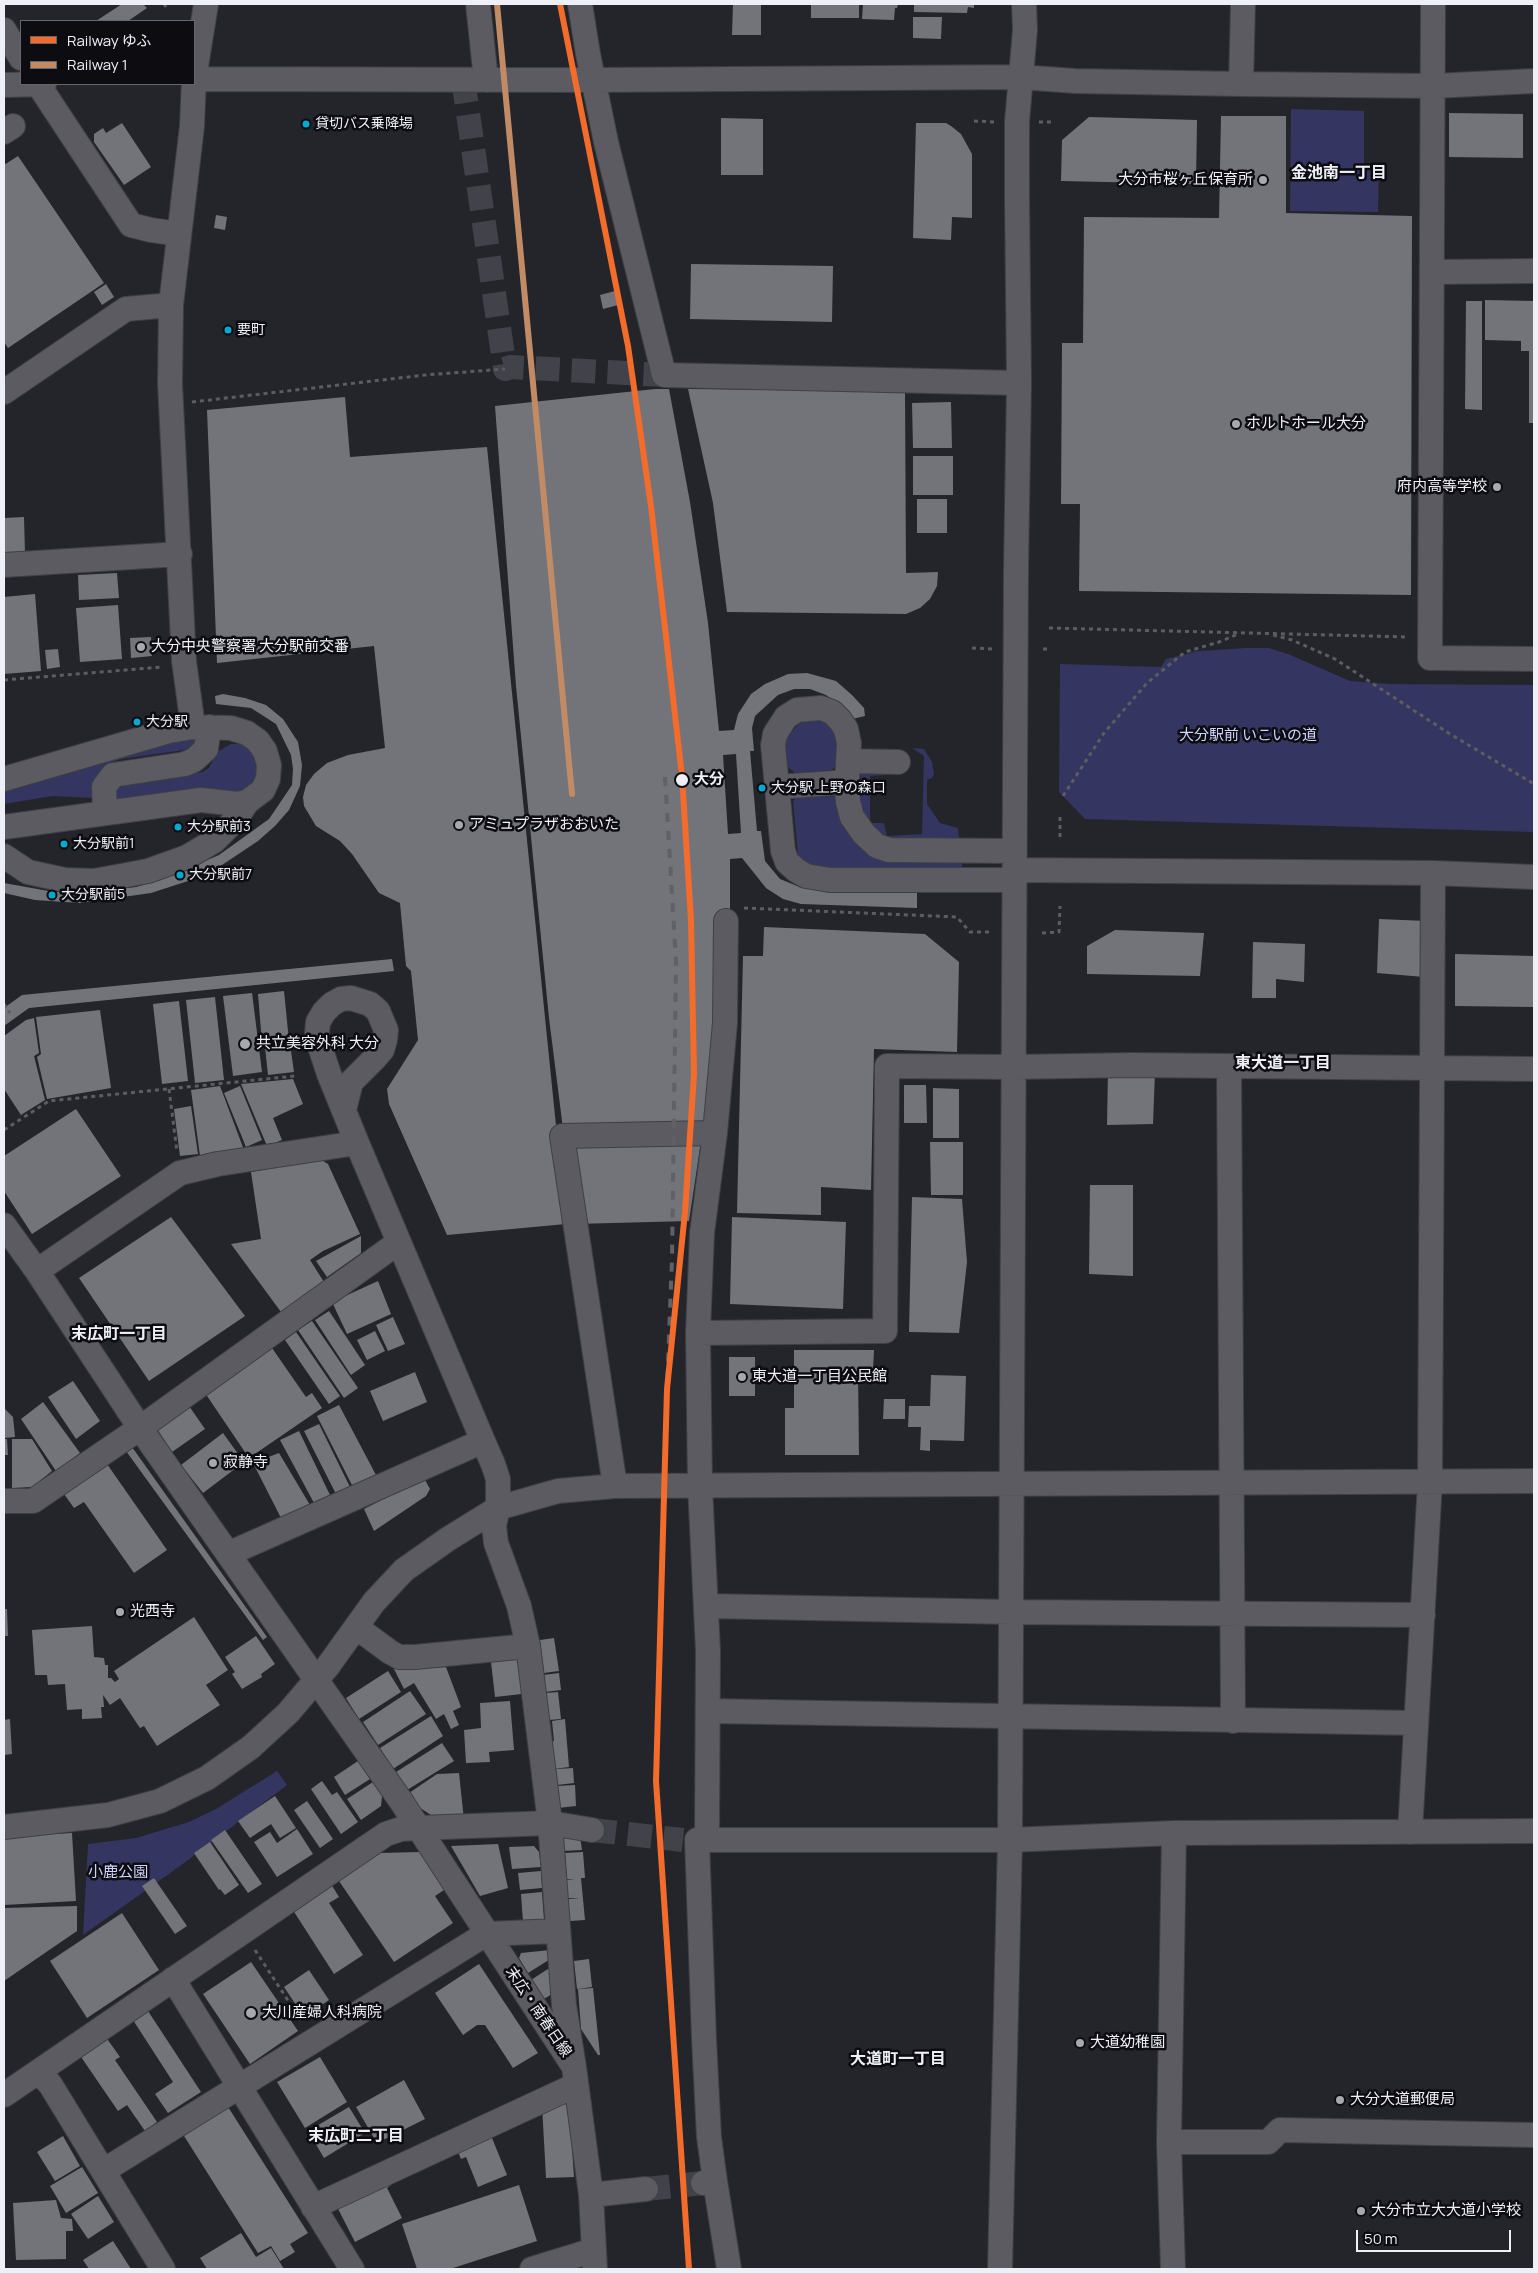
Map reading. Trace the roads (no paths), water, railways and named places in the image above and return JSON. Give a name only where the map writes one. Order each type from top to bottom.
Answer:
[{"type":"street","points":[[195,73],[206,4]]},
{"type":"street","points":[[478,4],[486,80]]},
{"type":"street","points":[[580,4],[606,142],[664,375],[1019,383]]},
{"type":"street","points":[[1000,2269],[1010,1840],[1014,867],[1019,383],[1017,188],[1020,77],[1025,30],[1024,4]]},
{"type":"street","points":[[1241,84],[1243,4]]},
{"type":"street","points":[[1434,4],[1430,658],[1534,660]]},
{"type":"street","points":[[4,30],[20,56]]},
{"type":"street","points":[[195,79],[594,80],[1020,77],[1075,81],[1434,86],[1534,81]]},
{"type":"street","points":[[4,85],[20,85]]},
{"type":"street","points":[[39,85],[131,225],[179,234]]},
{"type":"street","points":[[105,812],[104,787],[113,775],[185,764],[194,760],[206,749],[184,661],[170,384],[171,305],[192,126],[194,85]]},
{"type":"street","points":[[1433,272],[1534,271]]},
{"type":"street","points":[[4,392],[126,309],[171,305]]},
{"type":"street","points":[[4,565],[180,554]]},
{"type":"street","points":[[1014,867],[889,850],[877,846],[864,834],[852,817],[848,802],[849,743],[846,729],[832,712],[821,708],[797,710],[786,717],[776,734],[773,746],[782,851],[787,862],[806,876],[830,880],[1014,867],[1432,873],[1534,877]]},
{"type":"street","points":[[4,779],[162,733],[201,727],[231,728],[247,733],[258,741],[266,751],[270,765],[268,779],[263,790],[247,802],[236,819],[214,841],[187,857],[148,871],[94,881],[65,880],[46,878],[28,872],[4,856]]},
{"type":"street","points":[[777,787],[898,762]]},
{"type":"street","points":[[4,827],[201,800],[238,804],[247,802]]},
{"type":"street","points":[[1410,1832],[1430,1482],[1432,873]]},
{"type":"street","points":[[728,2269],[709,2182],[709,2137],[696,1840],[708,1711],[707,1606],[700,1486],[698,1333],[702,1233],[715,1133],[733,914]]},
{"type":"street","points":[[698,1333],[885,1331],[887,1066],[1014,1067],[1132,1065],[1534,1069]]},
{"type":"street","points":[[1229,1066],[1233,1721]]},
{"type":"street","points":[[313,2207],[575,2076],[564,2005],[550,1823],[528,1646],[519,1606],[496,1543],[494,1526],[498,1508],[498,1479],[344,1110]]},
{"type":"street","points":[[615,1486],[562,1136],[715,1133]]},
{"type":"street","points":[[37,1271],[180,1172],[218,1164],[358,1143]]},
{"type":"street","name":"末広・南春日線","points":[[4,1225],[37,1271],[140,1428],[419,1828],[575,2076],[591,2195],[595,2260]]},
{"type":"street","points":[[4,1501],[33,1501],[140,1428],[399,1242]]},
{"type":"street","points":[[228,1554],[482,1441]]},
{"type":"street","points":[[4,1827],[108,1814],[160,1801],[182,1792],[230,1763],[264,1736],[317,1681],[374,1602],[404,1570],[448,1539],[498,1508],[558,1491],[615,1486],[1534,1481]]},
{"type":"street","points":[[707,1606],[1011,1612],[1422,1616]]},
{"type":"street","points":[[356,1627],[390,1652],[399,1656],[415,1657],[528,1646]]},
{"type":"street","points":[[708,1711],[1416,1723]]},
{"type":"street","points":[[4,2096],[376,1839],[401,1829],[419,1828],[550,1823],[592,1830]]},
{"type":"street","points":[[696,1840],[1010,1840],[1174,1832],[1534,1831]]},
{"type":"street","points":[[1173,2269],[1168,2142],[1174,1832]]},
{"type":"street","points":[[103,2171],[315,2042],[486,1934],[558,1931]]},
{"type":"street","points":[[173,1979],[352,2269]]},
{"type":"street","points":[[38,2072],[50,2084],[163,2269]]},
{"type":"street","points":[[1168,2142],[1268,2142],[1280,2130],[1534,2135]]},
{"type":"street","points":[[591,2195],[646,2189]]},
{"type":"street","points":[[532,2269],[595,2260]]},
{"type":"tunnel","points":[[463,79],[505,369],[511,367],[664,375]]},
{"type":"tunnel","points":[[592,1830],[683,1840]]},
{"type":"tunnel","points":[[646,2189],[703,2183]]},
{"type":"railway","points":[[665,777],[676,962],[672,1259],[667,1389]]},
{"type":"rail line","name":"1","points":[[497,4],[572,794]]},
{"type":"rail line","name":"ゆふ","points":[[560,4],[628,346],[651,506],[682,776],[691,920],[694,1074],[685,1212],[667,1389],[656,1781],[689,2269]]},
{"type":"place","name":"貸切バス乗降場","points":[[306,124]]},
{"type":"place","name":"大分市桜ヶ丘保育所","points":[[1263,180]]},
{"type":"place","name":"要町","points":[[228,330]]},
{"type":"place","name":"ホルトホール大分","points":[[1236,424]]},
{"type":"place","name":"府内高等学校","points":[[1497,487]]},
{"type":"place","name":"大分中央警察署 大分駅前交番","points":[[141,647]]},
{"type":"place","name":"大分駅","points":[[137,722]]},
{"type":"place","name":"大分","points":[[682,780]]},
{"type":"place","name":"大分駅 上野の森口","points":[[762,788]]},
{"type":"place","name":"アミュプラザおおいた","points":[[459,825]]},
{"type":"place","name":"大分駅前3","points":[[178,827]]},
{"type":"place","name":"大分駅前1","points":[[64,844]]},
{"type":"place","name":"大分駅前7","points":[[180,875]]},
{"type":"place","name":"大分駅前5","points":[[52,895]]},
{"type":"place","name":"共立美容外科 大分","points":[[245,1044]]},
{"type":"place","name":"東大道一丁目公民館","points":[[742,1377]]},
{"type":"place","name":"寂静寺","points":[[213,1463]]},
{"type":"place","name":"光西寺","points":[[120,1612]]},
{"type":"place","name":"大川産婦人科病院","points":[[251,2013]]},
{"type":"place","name":"大道幼稚園","points":[[1080,2043]]},
{"type":"place","name":"大分大道郵便局","points":[[1340,2100]]},
{"type":"place","name":"大分市立大大道小学校","points":[[1361,2211]]},
{"type":"district","name":"金池南一丁目","points":[[1339,174]]},
{"type":"district","name":"東大道一丁目","points":[[1283,1064]]},
{"type":"district","name":"末広町一丁目","points":[[119,1335]]},
{"type":"district","name":"大道町一丁目","points":[[898,2060]]},
{"type":"district","name":"末広町二丁目","points":[[356,2137]]},
{"type":"park label","name":"大分駅前 いこいの道","points":[[1248,736]]},
{"type":"park label","name":"小鹿公園","points":[[118,1873]]}]
